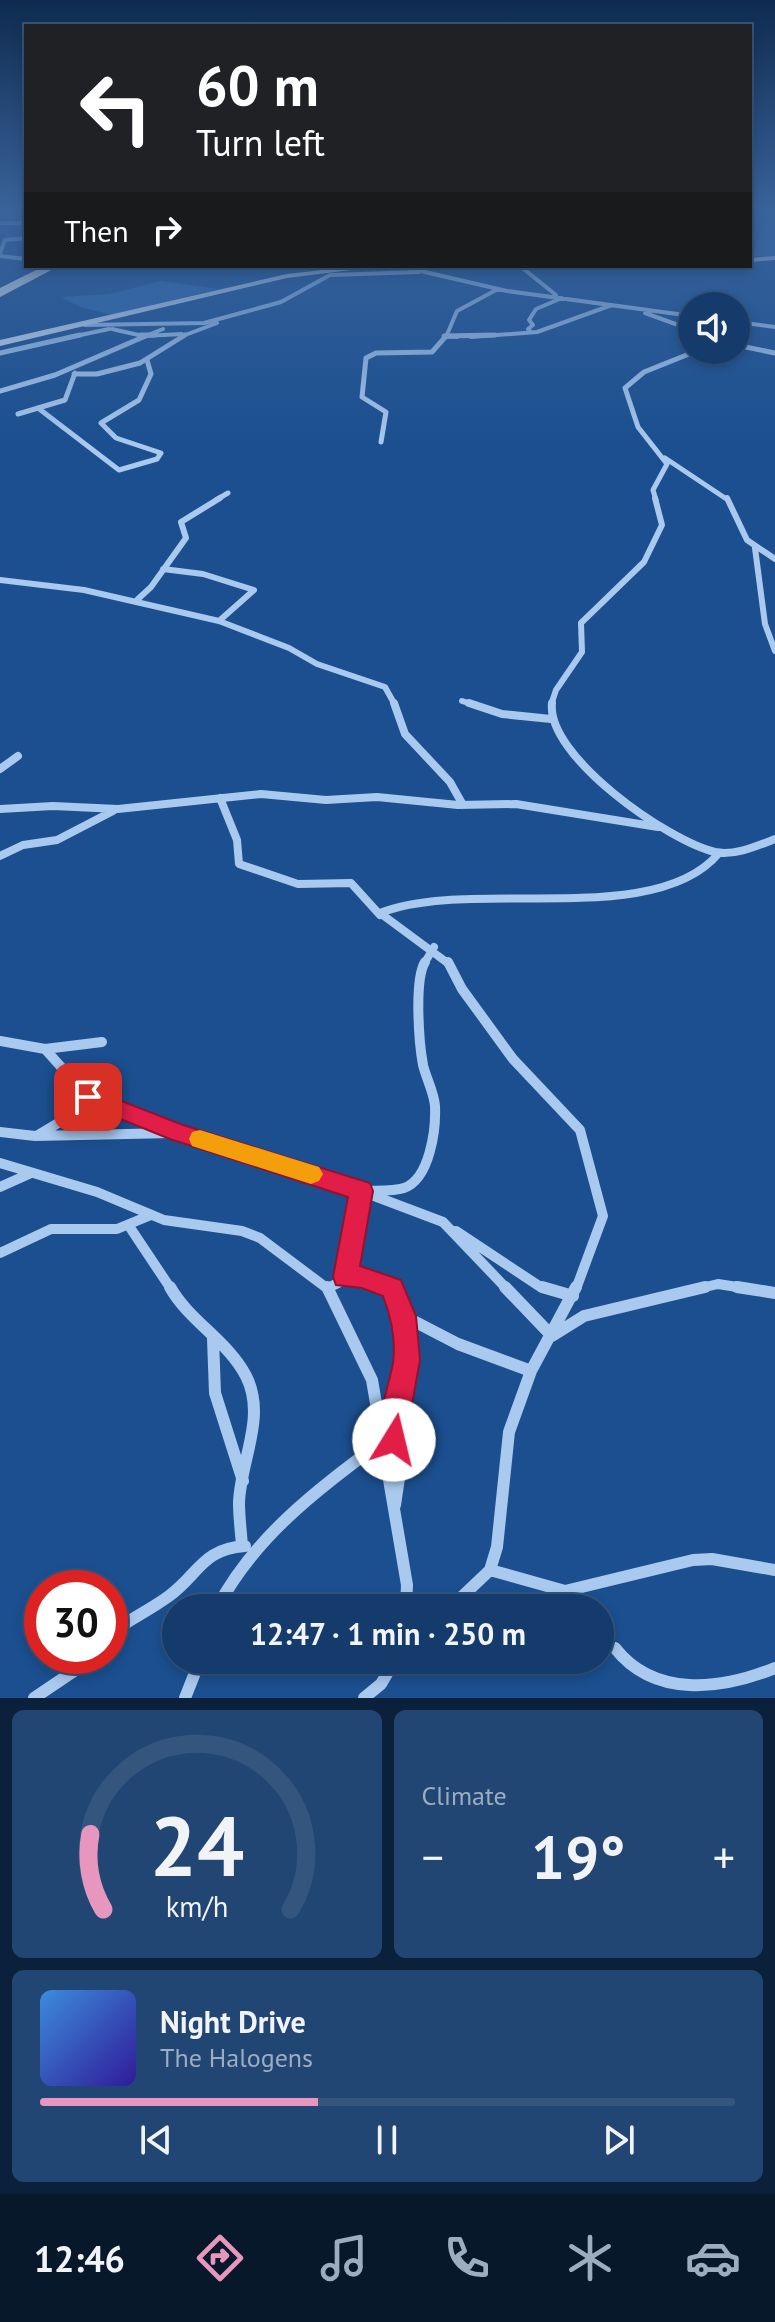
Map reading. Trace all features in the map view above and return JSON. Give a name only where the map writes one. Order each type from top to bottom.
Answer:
[{"type":"main road","points":[[0,343],[246,286]]},
{"type":"street","points":[[0,391],[79,365],[143,336],[219,319],[296,296],[308,286]]},
{"type":"street","points":[[485,286],[678,314]]},
{"type":"street","points":[[544,286],[556,296]]},
{"type":"street","points":[[381,442],[386,412],[362,397],[366,358],[376,353],[430,353],[444,336],[457,311],[498,289]]},
{"type":"street","points":[[532,332],[528,329],[533,324],[529,320],[533,312],[565,297]]},
{"type":"street","points":[[444,336],[463,338],[532,332],[612,305]]},
{"type":"street","points":[[637,309],[678,325]]},
{"type":"street","points":[[74,374],[97,374],[147,360],[219,319]]},
{"type":"street","points":[[751,324],[775,327]]},
{"type":"street","points":[[85,325],[177,326]]},
{"type":"street","points":[[0,353],[119,326]]},
{"type":"street","points":[[111,329],[143,336],[190,333]]},
{"type":"street","points":[[750,348],[775,353]]},
{"type":"street","points":[[658,827],[565,747],[551,719],[552,695],[582,653],[581,623],[644,562],[656,543],[662,520],[653,490],[668,467],[638,427],[624,393],[626,385],[644,372],[678,358]]},
{"type":"street","points":[[38,408],[119,470],[157,459],[161,453],[116,438],[101,423],[139,400],[151,374],[147,360]]},
{"type":"street","points":[[18,414],[68,398],[79,365]]},
{"type":"street","points":[[654,451],[726,496],[747,540],[775,559]]},
{"type":"street","points":[[137,600],[151,589],[187,536],[181,522],[228,493]]},
{"type":"street","points":[[755,548],[765,624],[775,651]]},
{"type":"street","points":[[163,569],[203,574],[254,590],[219,621]]},
{"type":"street","points":[[0,580],[137,600],[219,621],[389,690],[405,734],[450,782],[463,805]]},
{"type":"street","points":[[462,701],[502,714],[551,719]]},
{"type":"street","points":[[0,769],[18,756]]},
{"type":"street","points":[[0,809],[118,809],[261,794],[326,800],[399,799],[463,805],[516,804],[579,817],[658,827],[719,853]]},
{"type":"street","points":[[220,798],[237,840],[239,864],[298,884],[351,883],[380,915],[434,947],[447,959],[462,989],[513,1059],[580,1130],[588,1149],[602,1205],[602,1225],[573,1296],[531,1371],[509,1432],[497,1547],[490,1570],[465,1594]]},
{"type":"street","points":[[0,856],[23,845],[57,840],[118,809]]},
{"type":"street","points":[[380,915],[385,909],[400,905],[489,897],[574,899],[635,894],[705,870],[719,853],[775,839]]},
{"type":"street","points":[[361,1191],[405,1188],[412,1184],[426,1162],[433,1135],[435,1104],[423,1064],[419,988],[422,967],[434,947]]},
{"type":"street","points":[[0,1041],[45,1049],[102,1042]]},
{"type":"street","points":[[45,1049],[88,1097],[178,1132],[361,1191],[443,1222],[539,1286],[573,1296]]},
{"type":"street","points":[[35,1136],[65,1119],[88,1097]]},
{"type":"street","points":[[0,1132],[35,1136],[178,1132]]},
{"type":"street","points":[[0,1163],[97,1192],[179,1224],[219,1226],[260,1238],[328,1288],[372,1380],[407,1594]]},
{"type":"street","points":[[0,1187],[30,1173]]},
{"type":"street","points":[[345,1277],[361,1191]]},
{"type":"street","points":[[0,1253],[32,1235],[61,1228],[131,1229],[151,1215]]},
{"type":"street","points":[[443,1222],[552,1336]]},
{"type":"street","points":[[131,1229],[155,1261],[178,1301],[237,1361],[248,1379],[255,1421],[239,1501],[249,1546]]},
{"type":"street","points":[[328,1288],[345,1277],[362,1277],[392,1288],[404,1316],[407,1360],[393,1426],[399,1478],[394,1509]]},
{"type":"street","points":[[552,1336],[584,1316],[718,1284],[775,1293]]},
{"type":"street","points":[[404,1316],[458,1344],[500,1356],[531,1371]]},
{"type":"street","points":[[213,1339],[211,1354],[220,1413],[243,1481]]},
{"type":"street","points":[[224,1594],[249,1546],[288,1512],[380,1443]]},
{"type":"street","points":[[128,1623],[172,1595],[216,1550],[226,1545],[249,1546]]},
{"type":"street","points":[[490,1570],[565,1591],[693,1560],[712,1559],[775,1570]]},
{"type":"street","points":[[615,1648],[622,1670],[640,1690]]},
{"type":"street","points":[[664,1697],[686,1698],[721,1690],[775,1668]]},
{"type":"street","points":[[34,1698],[70,1674]]},
{"type":"street","points":[[185,1698],[194,1674]]},
{"type":"street","points":[[364,1698],[378,1691]]},
{"type":"shaded area","points":[[140,286],[218,289],[112,315],[80,307],[61,297],[109,294]]},
{"type":"slow traffic","points":[[200,1139],[311,1174]]},
{"type":"route","points":[[88,1097],[178,1132],[361,1191],[345,1277],[354,1275],[392,1288],[404,1316],[407,1360],[405,1381],[393,1426],[394,1440]]}]
